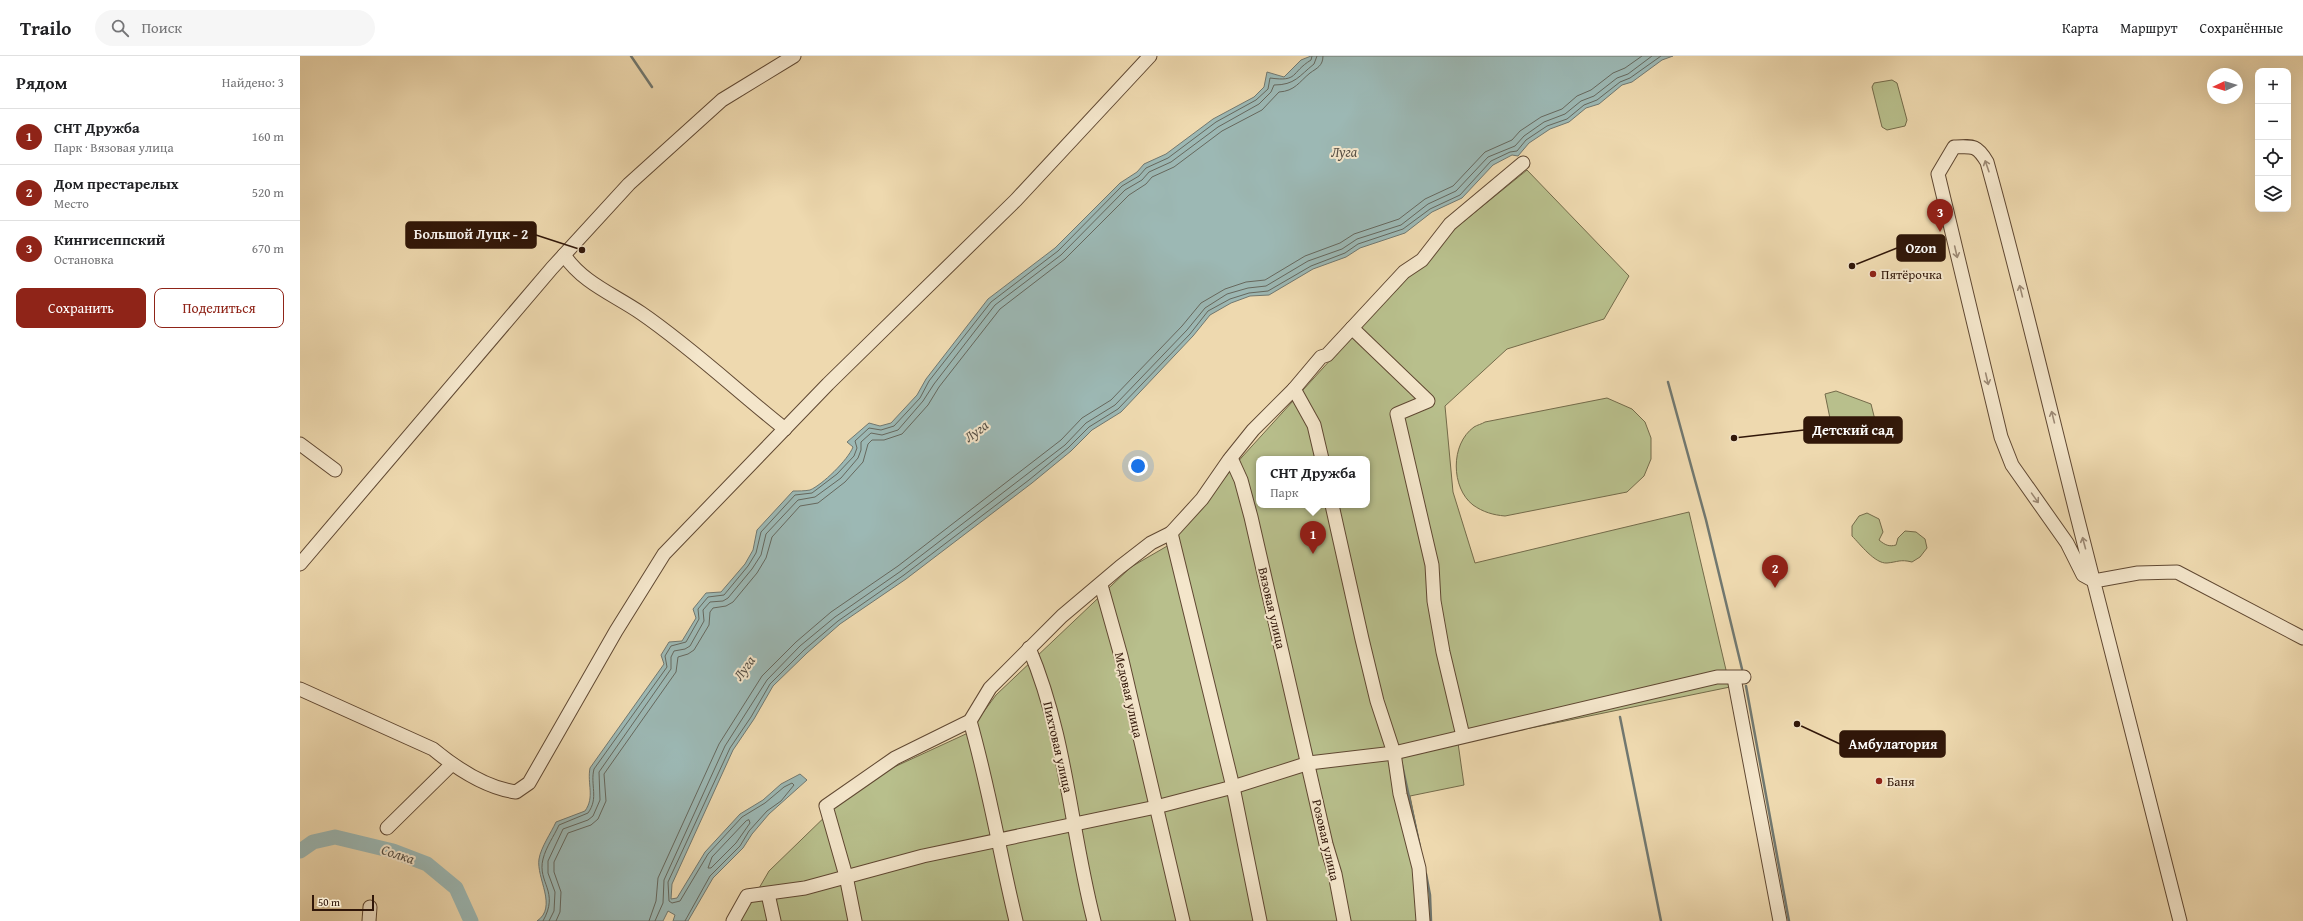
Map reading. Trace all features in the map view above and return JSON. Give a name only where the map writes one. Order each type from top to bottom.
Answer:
[{"type":"street","points":[[300,564],[564,255],[629,184],[722,100],[794,56]]},
{"type":"street","points":[[300,689],[433,750],[452,764],[504,790],[516,792],[529,783],[616,631],[664,554],[828,384],[1016,200],[1150,56]]},
{"type":"street","points":[[2180,921],[2094,581],[1987,162],[1981,152],[1973,146],[1954,147],[1938,174],[2001,438],[2012,464],[2067,543],[2083,575],[2094,581],[2138,573],[2177,572],[2303,638]]},
{"type":"street","points":[[855,921],[846,876],[826,806],[895,758],[970,722],[990,688],[1062,616],[1151,543],[1171,533],[1202,499],[1253,430],[1294,389],[1321,357],[1327,355],[1404,272],[1422,260],[1450,224],[1522,163]]},
{"type":"street","points":[[564,255],[573,269],[603,292],[640,312],[785,429]]},
{"type":"street","points":[[1352,328],[1428,401],[1397,414],[1432,565],[1434,601],[1443,652],[1463,736]]},
{"type":"street","points":[[1294,389],[1314,425],[1321,456]]},
{"type":"street","points":[[300,444],[335,470]]},
{"type":"street","name":"Вязовая улица","points":[[1231,458],[1240,480],[1251,517],[1308,762]]},
{"type":"street","points":[[1333,508],[1377,701],[1394,753],[1400,794],[1419,868],[1423,921]]},
{"type":"street","points":[[1171,533],[1233,787],[1260,921]]},
{"type":"street","name":"Медовая улица","points":[[1101,585],[1121,656],[1183,921]]},
{"type":"street","name":"Пихтовая улица","points":[[1029,648],[1040,672],[1057,728],[1076,825],[1078,851],[1094,921]]},
{"type":"street","points":[[733,921],[747,896],[805,888],[923,856],[1076,825],[1156,806],[1233,787],[1308,762],[1394,753],[1717,677],[1739,677],[1780,921]]},
{"type":"street","points":[[970,722],[983,768],[997,841],[1016,921]]},
{"type":"street","name":"Розовая улица","points":[[1308,762],[1344,921]]},
{"type":"street","points":[[387,828],[452,764]]},
{"type":"street","points":[[768,894],[774,921]]},
{"type":"street","points":[[369,921],[370,907]]},
{"type":"green space","points":[[1892,80],[1897,83],[1907,120],[1905,126],[1887,130],[1882,127],[1872,87],[1874,83]]},
{"type":"green space","points":[[1527,170],[1629,276],[1604,319],[1507,349],[1445,406],[1453,492],[1475,563],[1689,512],[1730,687],[1458,743],[1464,785],[1410,796],[1430,895],[1431,921],[740,921],[769,871],[834,808],[892,768],[968,733],[996,695],[1131,567],[1169,545],[1242,457],[1354,334],[1458,226]]},
{"type":"green space","points":[[1836,391],[1871,404],[1880,440],[1834,438],[1825,394]]},
{"type":"green space","points":[[1607,398],[1632,409],[1645,422],[1651,438],[1651,459],[1644,476],[1627,492],[1505,516],[1492,514],[1481,510],[1473,505],[1460,488],[1456,466],[1457,455],[1466,435],[1474,427],[1485,422]]},
{"type":"green space","points":[[1867,513],[1879,519],[1883,532],[1879,540],[1883,543],[1889,546],[1894,546],[1896,545],[1898,538],[1905,531],[1916,532],[1925,539],[1927,548],[1920,557],[1912,562],[1902,561],[1887,563],[1878,560],[1868,553],[1852,536],[1852,526],[1859,516]]},
{"type":"water","name":"Луга","points":[[1311,56],[1673,56],[1662,60],[1632,82],[1622,85],[1599,104],[1586,108],[1569,122],[1550,129],[1529,143],[1518,156],[1512,155],[1493,165],[1462,198],[1432,212],[1405,233],[1360,248],[1346,257],[1313,269],[1269,295],[1250,296],[1231,303],[1210,315],[1193,336],[1121,412],[1092,430],[1071,451],[1032,483],[906,579],[840,624],[773,686],[754,719],[733,750],[672,884],[671,899],[677,898],[705,852],[740,814],[763,800],[781,784],[800,774],[807,780],[769,814],[752,834],[743,848],[713,878],[688,921],[673,921],[675,915],[668,911],[663,921],[537,921],[543,915],[546,908],[545,892],[540,875],[539,859],[544,845],[556,822],[585,811],[590,801],[590,768],[664,664],[661,655],[669,642],[682,641],[696,618],[693,609],[706,593],[721,592],[745,564],[753,550],[757,530],[793,491],[810,490],[834,472],[853,447],[847,442],[869,423],[880,426],[891,423],[917,395],[926,379],[988,299],[1055,248],[1120,183],[1137,172],[1144,164],[1166,154],[1213,119],[1254,97],[1264,87],[1267,72],[1284,77],[1301,60]]},
{"type":"waterway","points":[[631,56],[652,87]]},
{"type":"waterway","points":[[1668,382],[1706,520],[1742,669]]},
{"type":"waterway","points":[[1746,686],[1789,921]]},
{"type":"waterway","points":[[1620,717],[1661,921]]},
{"type":"waterway","points":[[1402,765],[1420,847]]},
{"type":"waterway","name":"Солка","points":[[300,851],[313,842],[335,837],[393,851],[427,864],[456,888],[471,921]]},
{"type":"waterway","points":[[1426,874],[1430,895],[1431,921]]},
{"type":"place","name":"Кингисеппский","points":[[1940,232]]},
{"type":"place","name":"Большой Луцк - 2","points":[[582,250]]},
{"type":"place","name":"Ozon","points":[[1852,266]]},
{"type":"place","name":"Пятёрочка","points":[[1873,274]]},
{"type":"place","name":"Детский сад","points":[[1734,438]]},
{"type":"place","name":"СНТ Дружба","points":[[1313,554]]},
{"type":"place","name":"Дом престарелых","points":[[1775,588]]},
{"type":"place","name":"Амбулатория","points":[[1797,724]]},
{"type":"place","name":"Баня","points":[[1879,781]]}]
